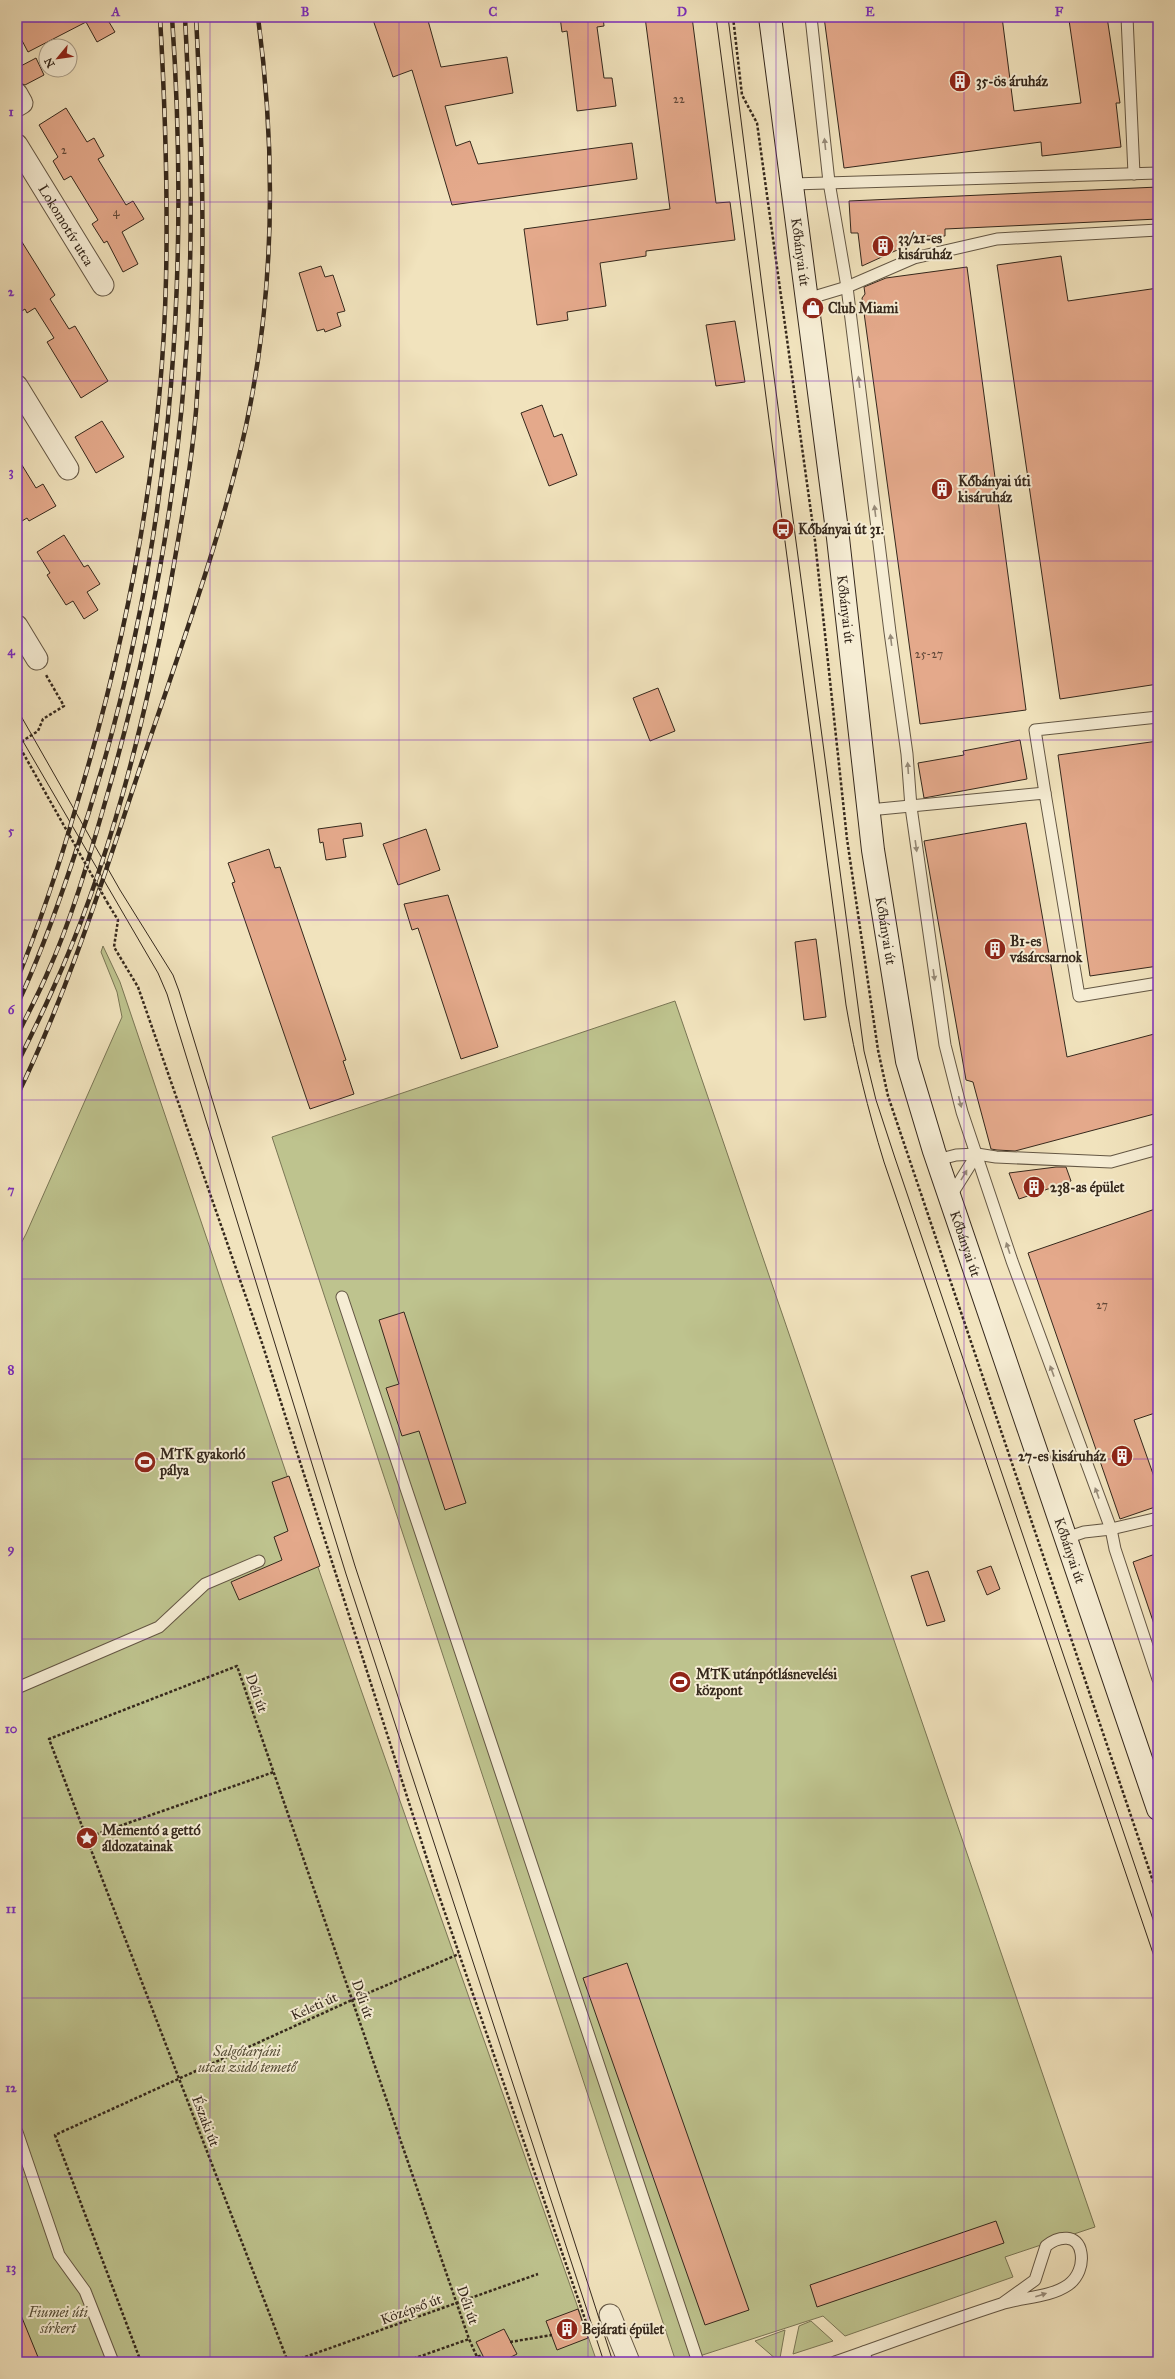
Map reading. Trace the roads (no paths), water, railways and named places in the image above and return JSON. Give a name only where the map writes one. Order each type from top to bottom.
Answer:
[{"type":"main road","name":"Kőbányai út","points":[[770,17],[838,538],[873,850],[898,1018],[915,1093],[937,1160],[1158,1809]]},
{"type":"street","points":[[17,94],[22,103],[17,106]]},
{"type":"street","name":"Lokomotív utca","points":[[17,145],[103,285]]},
{"type":"street","points":[[17,386],[68,469]]},
{"type":"street","points":[[17,626],[37,659]]},
{"type":"street","points":[[610,2315],[629,2362]]},
{"type":"lane","points":[[811,17],[829,182],[847,287],[903,733],[907,754],[911,807],[945,1045],[962,1112],[1012,1261],[1111,1529],[1115,1549],[1158,1679]]},
{"type":"lane","points":[[1127,17],[1134,174]]},
{"type":"lane","points":[[793,184],[1158,173]]},
{"type":"lane","points":[[807,299],[847,287],[914,258],[997,239],[1158,230]]},
{"type":"lane","points":[[1158,717],[1035,730],[1078,996],[1158,983]]},
{"type":"lane","points":[[869,810],[911,807],[1045,792]]},
{"type":"lane","points":[[937,1160],[956,1155],[977,1154],[996,1157],[1110,1162],[1158,1149]]},
{"type":"lane","points":[[950,1197],[977,1154]]},
{"type":"lane","points":[[342,1297],[698,2362]]},
{"type":"lane","points":[[1066,1538],[1084,1532],[1111,1529],[1158,1518]]},
{"type":"lane","points":[[17,1688],[159,1627],[205,1584],[259,1561]]},
{"type":"lane","points":[[17,2132],[59,2255],[85,2291],[113,2362]]},
{"type":"lane","points":[[835,2362],[866,2357],[1003,2304],[1034,2297],[1067,2286],[1079,2272],[1081,2264],[1081,2254],[1074,2240],[1068,2238],[1058,2238],[1046,2246],[1035,2280],[1003,2304]]},
{"type":"tram line","points":[[716,17],[846,1005],[858,1064],[867,1103],[884,1162],[1158,1968]]},
{"type":"tram line","points":[[728,17],[763,294],[864,1051],[876,1100],[895,1158],[1158,1934]]},
{"type":"tram line","points":[[17,709],[120,890],[173,975],[179,991],[355,1566],[458,1879],[613,2362]]},
{"type":"tram line","points":[[17,731],[158,973],[167,994],[346,1574],[604,2362]]},
{"type":"railway","points":[[17,980],[34,937],[56,873],[95,743],[126,612],[139,546],[149,480],[158,413],[166,279],[166,148],[160,17]]},
{"type":"railway","points":[[17,1005],[40,953],[53,917],[72,863],[104,760],[131,656],[151,551],[165,445],[174,339],[178,232],[177,124],[172,17]]},
{"type":"railway","points":[[17,1036],[56,954],[92,848],[133,698],[166,534],[180,424],[190,281],[191,192],[185,17]]},
{"type":"railway","points":[[17,1064],[48,1000],[73,943],[108,843],[137,742],[160,638],[178,543],[194,433],[201,313],[202,165],[196,17]]},
{"type":"railway","points":[[17,1096],[54,1014],[86,929],[212,552],[225,510],[246,426],[256,375],[263,324],[270,222],[268,119],[258,17]]},
{"type":"place","name":"35-ös áruház","points":[[960,81]]},
{"type":"place","name":"33/21-es kisáruház","points":[[883,246]]},
{"type":"place","name":"Club Miami","points":[[813,308]]},
{"type":"place","name":"Kőbányai úti kisáruház","points":[[942,489]]},
{"type":"place","name":"Kőbányai út 31.","points":[[783,529]]},
{"type":"place","name":"B1-es vásárcsarnok","points":[[995,949]]},
{"type":"place","name":"238-as épület","points":[[1034,1187]]},
{"type":"place","name":"27-es kisáruház","points":[[1122,1456]]},
{"type":"place","name":"MTK gyakorló pálya","points":[[145,1462]]},
{"type":"place","name":"MTK utánpótlásnevelési központ","points":[[680,1682]]},
{"type":"place","name":"Mementó a gettó áldozatainak","points":[[87,1838]]},
{"type":"place","name":"Bejárati épület","points":[[567,2329]]},
{"type":"park label","name":"Salgótarjáni utcai zsidó temető","points":[[247,2060]]},
{"type":"park label","name":"Fiumei úti sírkert","points":[[58,2320]]}]
